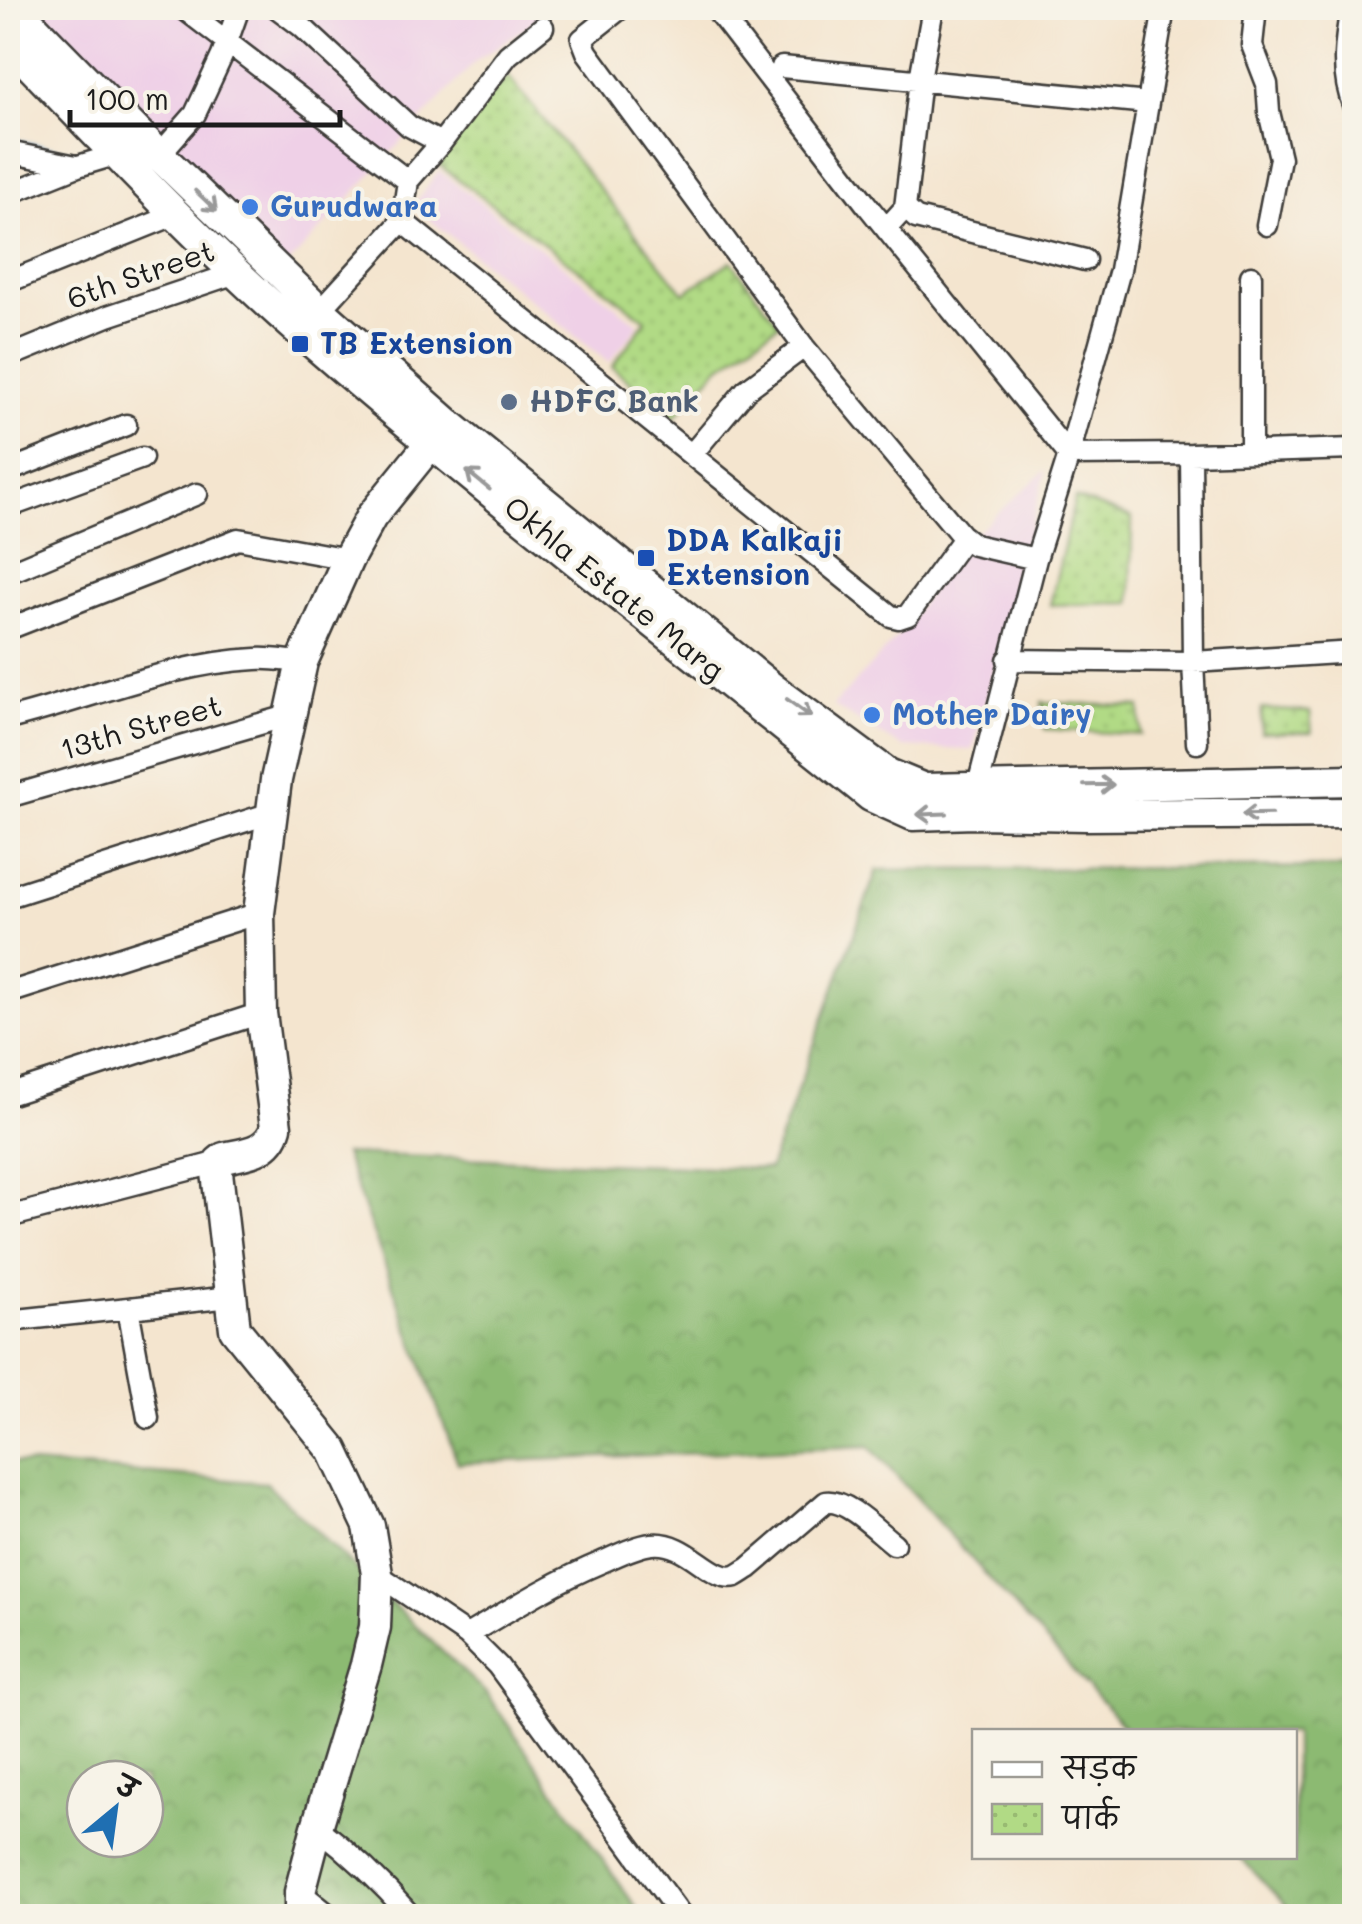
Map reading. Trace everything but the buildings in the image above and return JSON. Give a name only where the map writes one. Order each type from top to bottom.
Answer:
[{"type":"main road","name":"Okhla Estate Marg","points":[[14,8],[439,432]]},
{"type":"main road","name":"Okhla Estate Marg","points":[[8,42],[177,214],[301,332],[439,432],[871,796],[913,815],[975,800],[1354,780]]},
{"type":"main road","points":[[300,1904],[317,1826],[375,1627],[377,1574],[369,1526],[333,1450],[236,1328],[217,1172],[224,1158],[266,1147],[276,1127],[261,1012],[260,912],[271,813],[302,662],[371,517],[439,432]]},
{"type":"main road","name":"Okhla Estate Marg","points":[[975,800],[1085,815],[1354,812]]},
{"type":"street","points":[[183,8],[408,181]]},
{"type":"street","points":[[159,155],[195,114],[238,8]]},
{"type":"street","points":[[277,8],[409,126],[442,143]]},
{"type":"street","points":[[621,8],[582,39],[588,52],[804,347],[964,538],[974,545],[1036,559]]},
{"type":"street","points":[[715,8],[733,18],[886,229],[1069,455]]},
{"type":"street","points":[[886,229],[905,208],[920,79],[933,8]]},
{"type":"street","points":[[975,800],[1008,660],[1120,270],[1164,8]]},
{"type":"street","points":[[1256,8],[1252,45],[1267,84],[1280,158],[1267,226]]},
{"type":"street","points":[[1351,19],[1344,71],[1354,106]]},
{"type":"street","points":[[320,311],[402,222],[408,181],[442,143],[508,54],[543,27]]},
{"type":"street","points":[[782,67],[1148,103]]},
{"type":"street","points":[[8,152],[78,166]]},
{"type":"street","points":[[8,194],[118,154]]},
{"type":"street","points":[[905,208],[916,218],[1085,260]]},
{"type":"street","points":[[8,282],[177,214]]},
{"type":"street","points":[[402,222],[881,610],[898,618],[908,615],[964,538]]},
{"type":"street","name":"6th Street","points":[[8,357],[108,316],[238,272]]},
{"type":"street","points":[[1251,276],[1251,452]]},
{"type":"street","points":[[692,454],[746,390],[804,347]]},
{"type":"street","points":[[8,470],[126,425]]},
{"type":"street","points":[[1069,455],[1354,448]]},
{"type":"street","points":[[1191,454],[1197,743]]},
{"type":"street","points":[[8,506],[142,458]]},
{"type":"street","points":[[8,574],[197,494]]},
{"type":"street","points":[[8,628],[238,539],[348,559]]},
{"type":"street","points":[[1008,660],[1193,662],[1354,652]]},
{"type":"street","points":[[8,719],[199,666],[260,658],[302,662]]},
{"type":"street","name":"13th Street","points":[[8,798],[291,716]]},
{"type":"street","points":[[8,897],[271,813]]},
{"type":"street","points":[[8,993],[260,912]]},
{"type":"street","points":[[8,1095],[261,1012]]},
{"type":"street","points":[[8,1217],[219,1162]]},
{"type":"street","points":[[8,1321],[232,1297]]},
{"type":"street","points":[[128,1308],[148,1418]]},
{"type":"street","points":[[466,1635],[568,1576],[652,1544],[681,1548],[710,1570],[735,1576],[826,1502],[847,1506],[894,1544]]},
{"type":"street","points":[[377,1574],[466,1635],[498,1666],[681,1916]]},
{"type":"street","points":[[317,1826],[361,1863],[411,1916]]},
{"type":"street","points":[[300,1904],[330,1916]]},
{"type":"shaded area","points":[[38,8],[554,8],[476,61],[284,269]]},
{"type":"shaded area","points":[[439,171],[639,324],[609,363],[413,206]]},
{"type":"shaded area","points":[[1046,470],[973,750],[902,747],[833,706],[900,634],[963,544]]},
{"type":"green space","points":[[508,76],[684,293],[731,261],[779,324],[718,368],[674,418],[612,367],[646,320],[435,162],[471,111]]},
{"type":"green space","points":[[1075,498],[1132,518],[1131,603],[1050,605]]},
{"type":"green space","points":[[1042,702],[1140,707],[1141,735],[1045,729]]},
{"type":"green space","points":[[1262,709],[1310,712],[1312,732],[1261,733]]},
{"type":"green space","points":[[1354,867],[1354,1916],[1295,1916],[1242,1859],[1297,1859],[1297,1729],[1126,1729],[869,1446],[458,1463],[344,1154],[769,1169],[877,870]]},
{"type":"green space","points":[[8,1462],[266,1483],[486,1693],[642,1916],[8,1916]]},
{"type":"waterway","points":[[8,140],[83,156]]},
{"type":"place","name":"Gurudwara","points":[[250,207]]},
{"type":"place","name":"TB Extension","points":[[300,344]]},
{"type":"place","name":"HDFC Bank","points":[[509,402]]},
{"type":"place","name":"DDA Kalkaji Extension","points":[[646,558]]},
{"type":"place","name":"Mother Dairy","points":[[872,715]]}]
